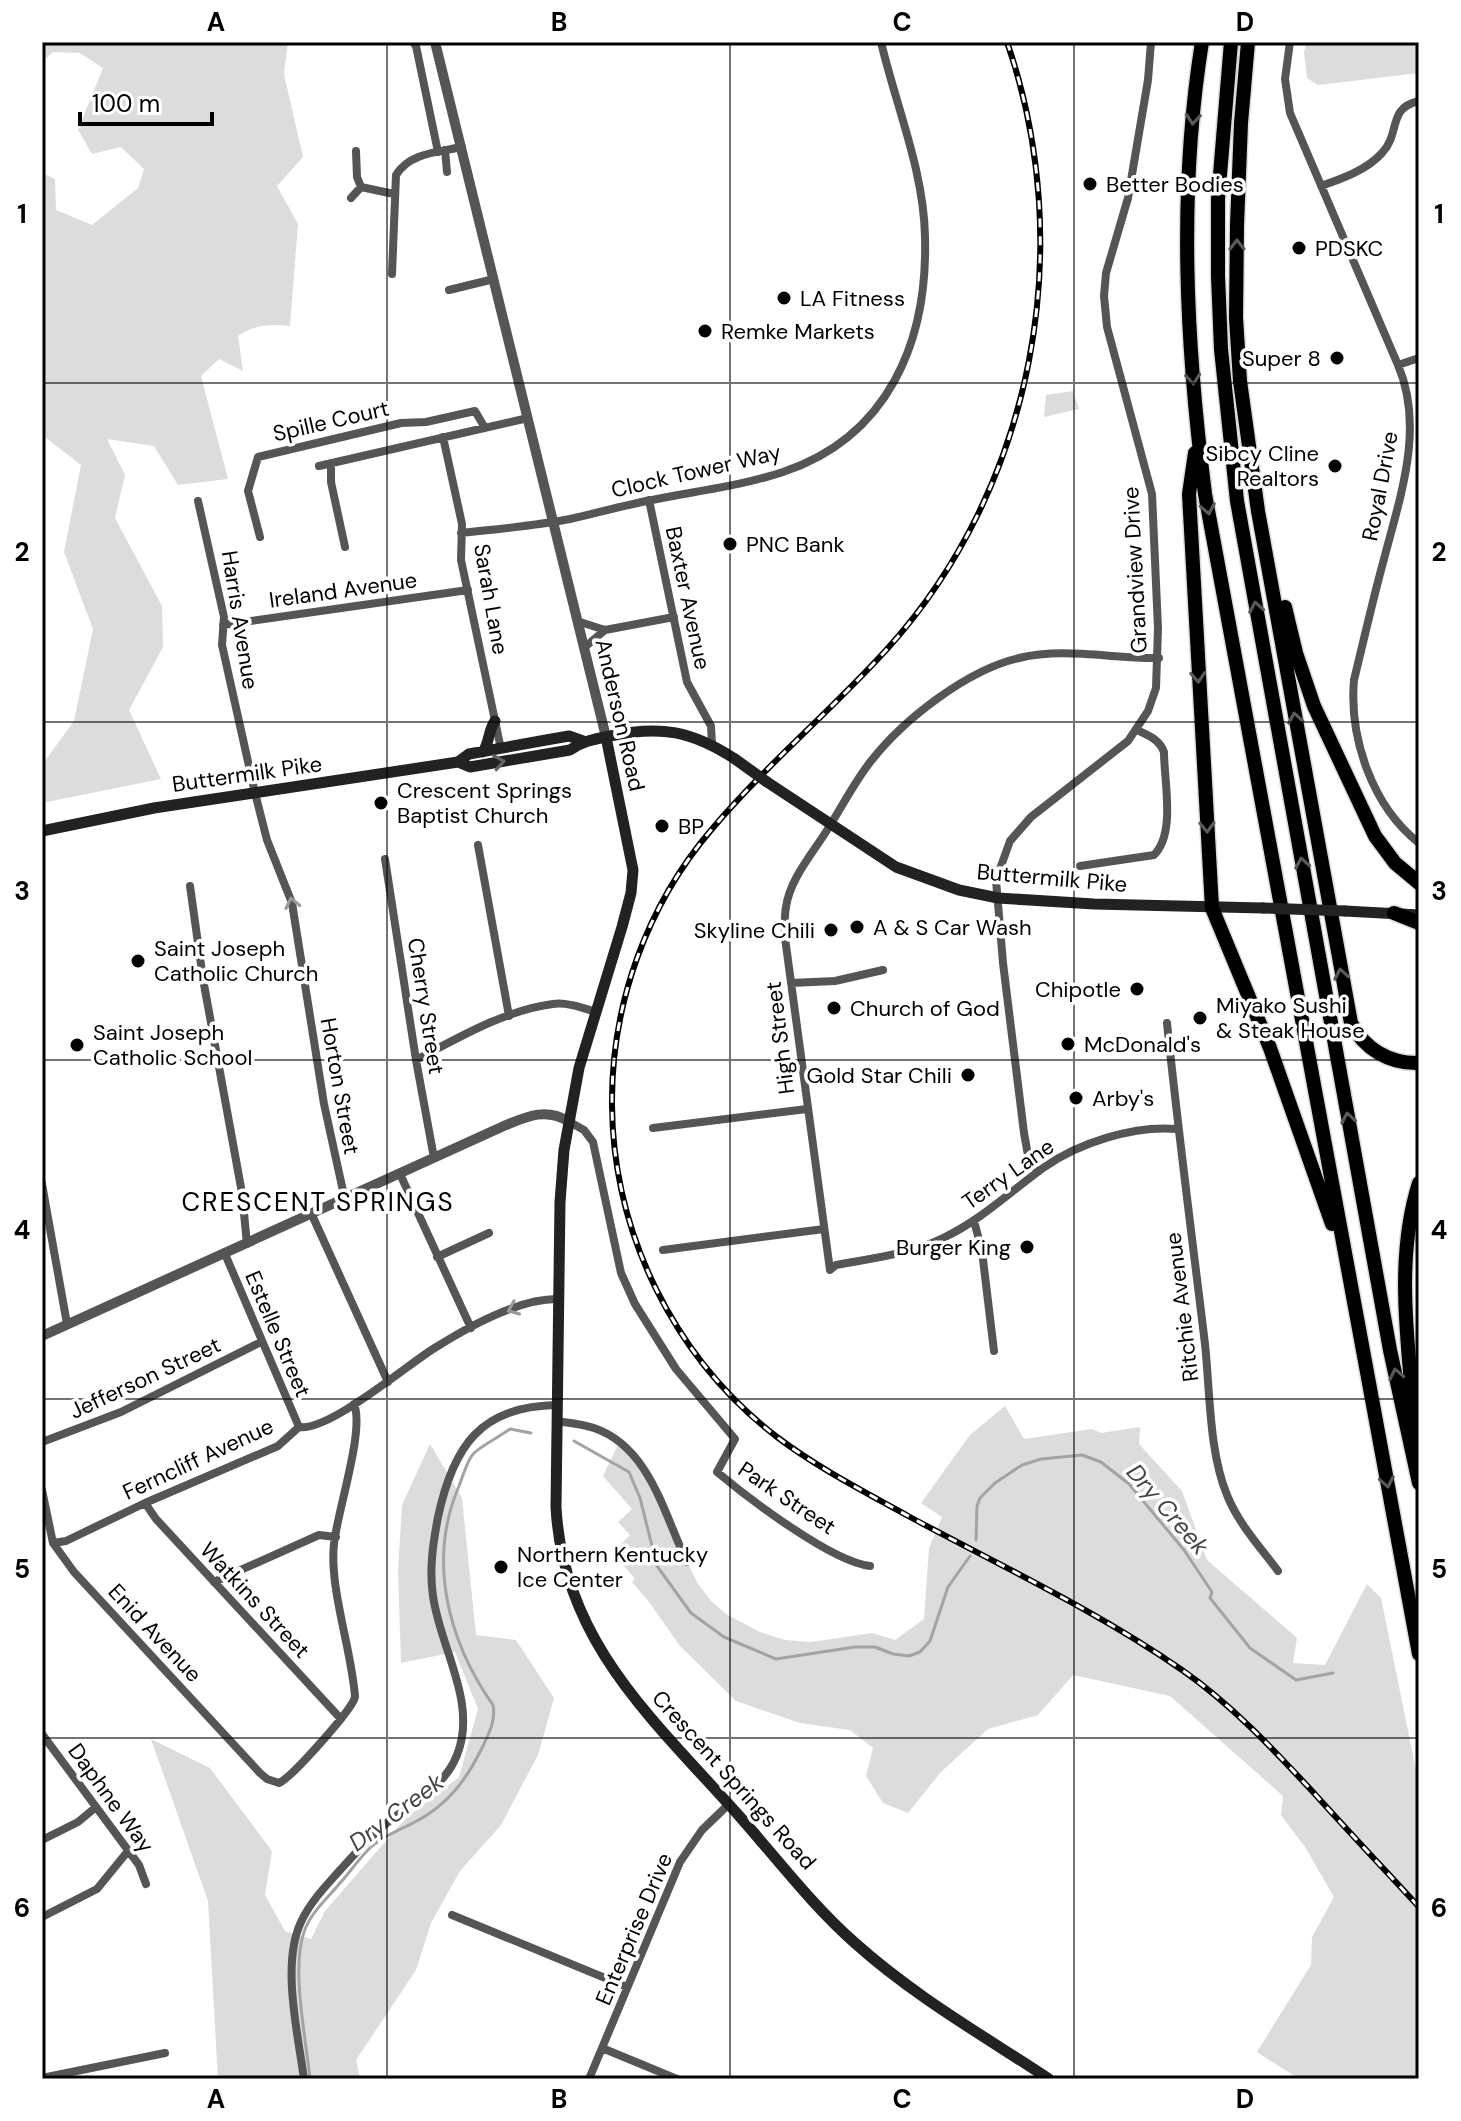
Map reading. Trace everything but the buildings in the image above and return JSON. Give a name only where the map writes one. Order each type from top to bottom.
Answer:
[{"type":"highway","points":[[1202,42],[1190,154],[1187,232],[1188,325],[1205,494],[1419,1654]]},
{"type":"highway","points":[[1231,42],[1218,199],[1218,276],[1221,349],[1237,501],[1390,1350],[1419,1480]]},
{"type":"highway","points":[[1248,42],[1239,151],[1237,284],[1239,365],[1249,455],[1345,999],[1355,1030],[1370,1047],[1390,1059],[1419,1063]]},
{"type":"highway","points":[[1237,284],[1245,374],[1264,502],[1296,653],[1314,706],[1375,836],[1395,863],[1419,883]]},
{"type":"highway","points":[[1197,432],[1189,494],[1212,908],[1270,1048],[1347,1266]]},
{"type":"highway","points":[[1394,913],[1419,923]]},
{"type":"highway","points":[[1419,1183],[1405,1257],[1419,1480]]},
{"type":"main road","points":[[483,752],[495,721]]},
{"type":"main road","name":"Buttermilk Pike","points":[[458,762],[470,767],[526,758],[570,750],[583,741],[655,729],[687,734],[712,744],[794,802],[896,867],[959,890],[998,898],[1419,915]]},
{"type":"main road","name":"Buttermilk Pike","points":[[42,831],[100,817],[458,762],[469,754],[569,736],[583,741]]},
{"type":"main road","name":"Anderson Road","points":[[557,1405],[560,1202],[568,1121],[579,1068],[628,904],[633,870],[606,737]]},
{"type":"main road","name":"Crescent Springs Road","points":[[557,1405],[557,1519],[565,1567],[591,1635],[626,1687],[821,1909],[855,1943],[897,1978],[1049,2079]]},
{"type":"street","points":[[413,42],[447,172]]},
{"type":"street","name":"Anderson Road","points":[[435,42],[606,737]]},
{"type":"street","name":"Clock Tower Way","points":[[461,533],[553,521],[756,480],[786,471],[851,437],[879,407],[897,379],[909,348],[925,274],[925,235],[917,175],[881,42]]},
{"type":"street","name":"Grandview Drive","points":[[1038,1172],[1029,1161],[1024,1133],[1002,958],[998,871],[1017,832],[1031,817],[1118,751],[1137,730],[1153,700],[1159,658],[1152,494],[1107,327],[1104,296],[1106,273],[1128,198],[1148,80],[1151,42]]},
{"type":"street","name":"Royal Drive","points":[[1290,42],[1285,79],[1290,113],[1407,390],[1411,421],[1407,457],[1354,680],[1353,704],[1359,741],[1377,791],[1398,824],[1419,843]]},
{"type":"street","points":[[1321,186],[1341,179],[1380,156],[1391,142],[1398,113],[1409,103],[1419,101]]},
{"type":"street","points":[[392,274],[396,175],[405,162],[462,147]]},
{"type":"street","points":[[356,151],[357,177],[361,187]]},
{"type":"street","points":[[361,187],[394,194]]},
{"type":"street","points":[[351,198],[361,187]]},
{"type":"street","points":[[449,290],[494,279]]},
{"type":"street","points":[[1398,365],[1419,358]]},
{"type":"street","name":"Spille Court","points":[[260,537],[248,491],[258,457],[401,423],[426,422],[475,411],[485,428]]},
{"type":"street","points":[[319,466],[528,418]]},
{"type":"street","name":"Sarah Lane","points":[[443,437],[461,533],[461,560],[501,749]]},
{"type":"street","points":[[1407,457],[1419,456]]},
{"type":"street","points":[[331,463],[331,482],[345,547]]},
{"type":"street","name":"Baxter Avenue","points":[[649,500],[687,682],[711,726],[712,744]]},
{"type":"street","name":"Harris Avenue","points":[[198,501],[213,560],[223,625],[222,645],[255,793]]},
{"type":"street","name":"Ireland Avenue","points":[[223,625],[468,590]]},
{"type":"street","points":[[577,621],[605,630],[674,617]]},
{"type":"street","points":[[585,647],[605,630]]},
{"type":"street","name":"High Street","points":[[862,1260],[836,1265],[830,1270],[785,938],[786,907],[793,884],[856,781],[880,750],[935,701],[971,677],[997,664],[1046,654],[1159,658]]},
{"type":"street","points":[[1080,866],[1154,855],[1166,839],[1164,752],[1161,744],[1137,730]]},
{"type":"street","name":"Horton Street","points":[[255,793],[267,840],[292,903],[324,1104],[345,1200]]},
{"type":"street","points":[[478,845],[509,1016]]},
{"type":"street","name":"Cherry Street","points":[[385,859],[434,1158]]},
{"type":"street","points":[[190,886],[203,979],[242,1193],[247,1244]]},
{"type":"street","points":[[791,983],[835,981],[883,970]]},
{"type":"street","points":[[416,1060],[509,1016],[555,1003],[596,1012]]},
{"type":"street","name":"Ritchie Avenue","points":[[1167,1023],[1216,1446],[1226,1494],[1241,1522],[1278,1571]]},
{"type":"street","points":[[653,1128],[807,1109]]},
{"type":"street","points":[[42,1336],[532,1115],[558,1115],[568,1121]]},
{"type":"street","name":"Park Street","points":[[568,1121],[584,1130],[593,1142],[621,1273],[635,1304],[676,1369],[734,1441],[717,1472],[792,1528],[852,1561],[870,1566]]},
{"type":"street","name":"Terry Lane","points":[[862,1260],[892,1257],[917,1250],[974,1221],[1038,1172],[1084,1147],[1109,1138],[1165,1128],[1177,1129]]},
{"type":"street","points":[[400,1174],[471,1328]]},
{"type":"street","points":[[42,1184],[67,1324]]},
{"type":"street","points":[[312,1215],[388,1382]]},
{"type":"street","points":[[974,1221],[982,1251],[994,1351]]},
{"type":"street","points":[[663,1250],[824,1229]]},
{"type":"street","points":[[437,1257],[489,1233]]},
{"type":"street","name":"Estelle Street","points":[[225,1254],[299,1427]]},
{"type":"street","name":"Ferncliff Avenue","points":[[53,1543],[66,1541],[278,1446],[299,1427],[306,1428],[354,1404],[432,1350],[471,1328],[525,1303],[559,1299]]},
{"type":"street","name":"Jefferson Street","points":[[42,1442],[121,1412],[261,1342]]},
{"type":"street","points":[[341,1719],[355,1697],[336,1582],[334,1546],[358,1413],[354,1404]]},
{"type":"street","points":[[304,2079],[292,1979],[295,1939],[301,1922],[317,1896],[365,1843],[444,1778],[462,1740],[463,1710],[438,1626],[432,1583],[436,1528],[449,1473],[468,1442],[500,1417],[523,1407],[557,1405]]},
{"type":"street","points":[[557,1421],[598,1429],[636,1458],[654,1486],[687,1562]]},
{"type":"street","name":"Enid Avenue","points":[[42,1490],[53,1543],[74,1572],[260,1773],[273,1783],[284,1781],[341,1719]]},
{"type":"street","name":"Watkins Street","points":[[145,1503],[156,1519],[341,1719]]},
{"type":"street","points":[[214,1582],[319,1535],[336,1537]]},
{"type":"street","name":"Daphne Way","points":[[42,1734],[139,1865],[146,1884]]},
{"type":"street","name":"Enterprise Drive","points":[[589,2079],[680,1862],[702,1830],[729,1804]]},
{"type":"street","points":[[42,1840],[78,1822],[96,1807]]},
{"type":"street","points":[[42,1917],[97,1889],[128,1851]]},
{"type":"street","points":[[452,1915],[627,1987]]},
{"type":"street","points":[[602,2048],[677,2079]]},
{"type":"street","points":[[42,2078],[165,2053]]},
{"type":"shaded area","points":[[42,42],[288,42],[284,74],[303,157],[277,186],[298,224],[290,326],[263,326],[245,332],[238,336],[243,371],[219,359],[201,376],[228,479],[178,485],[154,446],[107,439],[125,475],[115,518],[162,606],[163,647],[129,710],[161,779],[42,803],[42,765],[74,721],[93,629],[64,552],[81,465],[46,438],[42,422],[42,173],[55,179],[56,210],[92,225],[138,188],[144,169],[121,147],[92,154],[78,130],[103,68],[80,53],[53,52],[42,62]]},
{"type":"shaded area","points":[[1307,42],[1419,42],[1419,73],[1318,85],[1307,78],[1304,52]]},
{"type":"shaded area","points":[[1073,391],[1079,409],[1044,417],[1046,395]]},
{"type":"shaded area","points":[[1005,1406],[1024,1439],[1092,1429],[1101,1433],[1140,1427],[1139,1444],[1182,1491],[1207,1560],[1297,1638],[1293,1663],[1325,1665],[1367,1584],[1381,1598],[1419,1785],[1419,2079],[1299,2079],[1257,2052],[1311,1965],[1312,1937],[1334,1897],[1305,1847],[1281,1815],[1283,1796],[1170,1696],[1073,1675],[1038,1715],[988,1729],[941,1772],[908,1813],[883,1803],[866,1776],[873,1748],[850,1730],[800,1723],[736,1701],[680,1646],[632,1582],[635,1579],[623,1565],[631,1558],[620,1545],[630,1535],[618,1522],[632,1509],[603,1476],[619,1443],[636,1458],[698,1584],[726,1614],[760,1632],[785,1640],[811,1642],[872,1633],[895,1640],[924,1619],[929,1548],[942,1517],[921,1503],[970,1435]]},
{"type":"shaded area","points":[[430,1444],[462,1498],[476,1635],[516,1640],[554,1698],[538,1755],[501,1825],[460,1871],[431,1923],[416,1970],[356,2060],[360,2079],[218,2079],[208,1901],[151,1739],[210,1768],[272,1851],[265,1895],[285,1931],[311,1939],[325,1911],[405,1819],[459,1777],[478,1709],[455,1652],[401,1663],[398,1570],[402,1505]]},
{"type":"waterway","name":"Dry Creek","points":[[310,2079],[299,1984],[300,1947],[307,1925],[372,1846],[427,1815],[455,1790],[477,1758],[491,1726],[493,1705],[477,1680],[454,1627],[447,1599],[444,1542],[449,1514],[465,1468],[474,1453],[510,1429],[531,1433]]},
{"type":"waterway","name":"Dry Creek","points":[[574,1441],[629,1472],[640,1498],[657,1566],[691,1613],[724,1637],[776,1659],[855,1647],[875,1647],[909,1656],[920,1652],[930,1641],[948,1587],[970,1556]]},
{"type":"waterway","name":"Dry Creek","points":[[976,1540],[980,1498],[995,1483],[1022,1465],[1041,1459],[1082,1455],[1101,1462],[1129,1484],[1184,1550],[1212,1592],[1210,1598],[1250,1648],[1296,1680],[1333,1673]]},
{"type":"railway","points":[[1007,42],[1028,120],[1039,200],[1039,281],[1029,361],[1009,439],[978,514],[938,584],[888,648],[712,829],[669,890],[652,923],[626,993],[613,1067],[615,1153],[624,1200],[637,1245],[656,1289],[680,1331],[708,1370],[740,1405],[777,1437],[825,1469],[1083,1609],[1150,1648],[1200,1683],[1267,1743],[1419,1907]]},
{"type":"place","name":"Better Bodies","points":[[1090,184]]},
{"type":"place","name":"PDSKC","points":[[1299,248]]},
{"type":"place","name":"LA Fitness","points":[[784,298]]},
{"type":"place","name":"Remke Markets","points":[[705,331]]},
{"type":"place","name":"Super 8","points":[[1337,358]]},
{"type":"place","name":"Sibcy Cline Realtors","points":[[1335,466]]},
{"type":"place","name":"PNC Bank","points":[[730,544]]},
{"type":"place","name":"Crescent Springs Baptist Church","points":[[381,803]]},
{"type":"place","name":"BP","points":[[662,826]]},
{"type":"place","name":"A & S Car Wash","points":[[857,927]]},
{"type":"place","name":"Skyline Chili","points":[[831,930]]},
{"type":"place","name":"Saint Joseph Catholic Church","points":[[138,961]]},
{"type":"place","name":"Chipotle","points":[[1137,989]]},
{"type":"place","name":"Church of God","points":[[834,1008]]},
{"type":"place","name":"Miyako Sushi & Steak House","points":[[1200,1018]]},
{"type":"place","name":"McDonald's","points":[[1068,1044]]},
{"type":"place","name":"Saint Joseph Catholic School","points":[[77,1045]]},
{"type":"place","name":"Gold Star Chili","points":[[968,1075]]},
{"type":"place","name":"Arby's","points":[[1076,1098]]},
{"type":"place","name":"Burger King","points":[[1027,1247]]},
{"type":"place","name":"Northern Kentucky Ice Center","points":[[501,1567]]},
{"type":"district","name":"CRESCENT SPRINGS","points":[[318,1202]]}]
